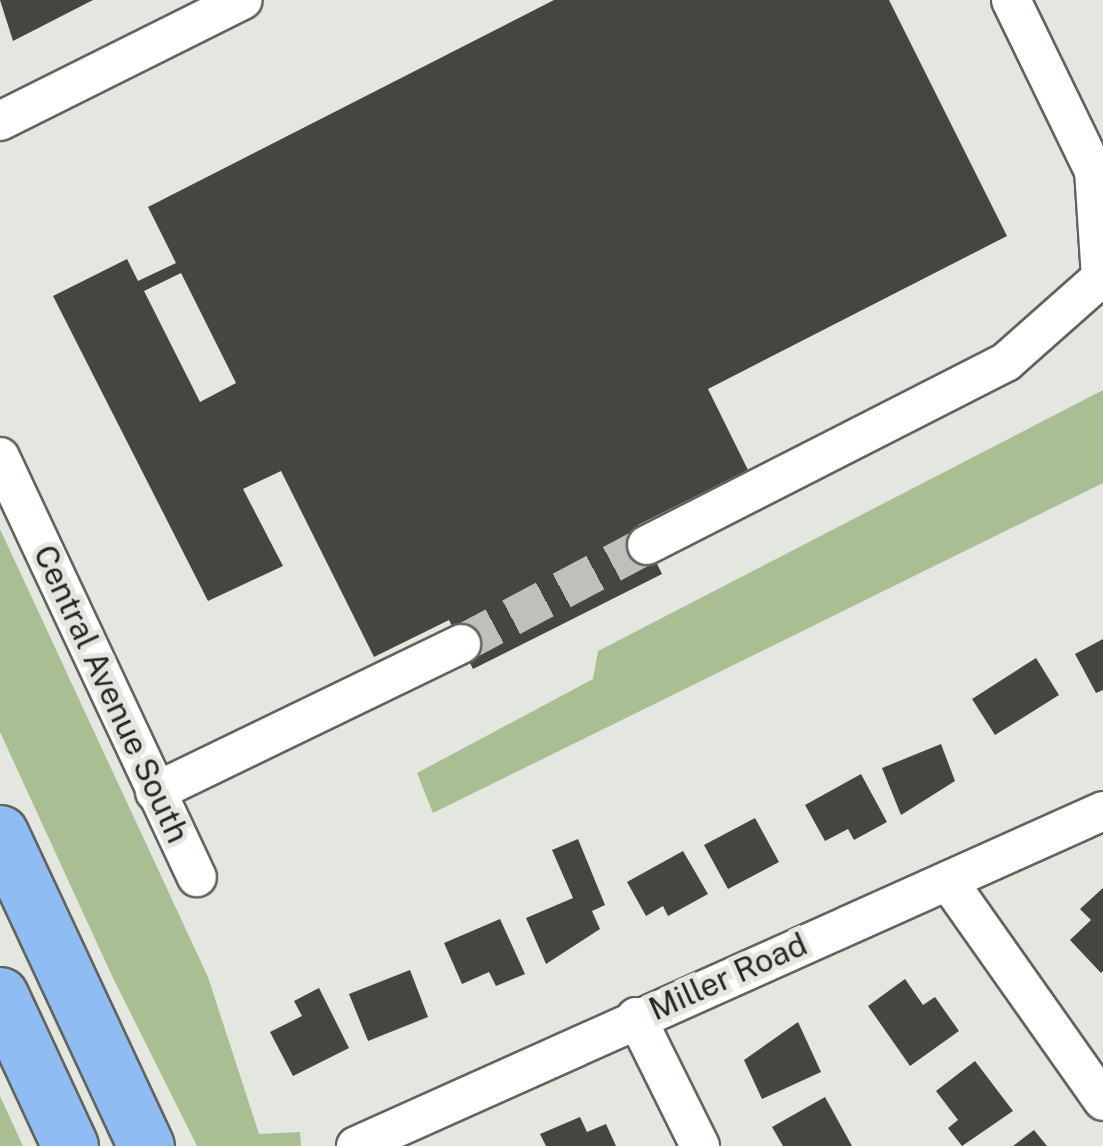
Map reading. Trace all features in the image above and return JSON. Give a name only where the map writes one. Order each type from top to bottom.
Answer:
[{"type":"highway","points":[[0,833],[146,1146]]},
{"type":"highway","points":[[0,995],[70,1146]]},
{"type":"street","points":[[0,121],[243,0]]},
{"type":"street","points":[[647,545],[1006,362],[1101,278],[1094,171],[1010,0]]},
{"type":"street","name":"Central Avenue South","points":[[0,457],[197,876]]},
{"type":"street","points":[[155,792],[460,644]]},
{"type":"street","name":"Miller Road","points":[[356,1146],[636,1017],[1103,811]]},
{"type":"street","points":[[948,881],[1103,1101]]},
{"type":"street","points":[[636,1017],[700,1146]]},
{"type":"green space","points":[[1103,390],[1103,483],[433,813],[417,773],[593,679],[598,651]]},
{"type":"green space","points":[[0,529],[208,977],[259,1134],[300,1132],[301,1146],[197,1146],[113,978],[0,732]]},
{"type":"green space","points":[[0,1096],[5,1107],[23,1146],[0,1146]]},
{"type":"building","points":[[0,0],[93,0],[13,41]]},
{"type":"building","points":[[554,0],[889,0],[1007,236],[708,389],[748,470],[638,525],[662,574],[473,669],[449,620],[374,657],[281,471],[243,489],[283,566],[208,601],[53,296],[127,259],[138,281],[176,263],[148,207]],"holes":[[[181,273],[236,383],[200,402],[144,291]]]},
{"type":"building","points":[[1103,639],[1103,690],[1096,693],[1075,654]]},
{"type":"building","points":[[1036,658],[1059,695],[995,735],[972,699]]},
{"type":"building","points":[[941,744],[955,781],[901,815],[882,768]]},
{"type":"building","points":[[861,774],[887,822],[854,840],[848,829],[825,841],[805,805]]},
{"type":"building","points":[[755,818],[779,862],[728,889],[704,845]]},
{"type":"building","points":[[578,839],[605,905],[592,911],[600,929],[546,964],[526,918],[573,898],[552,850]]},
{"type":"building","points":[[683,851],[708,894],[668,916],[663,906],[646,916],[627,882]]},
{"type":"building","points":[[1103,888],[1101,973],[1070,940],[1091,920],[1080,909]]},
{"type":"building","points":[[500,919],[525,974],[496,986],[489,972],[462,984],[444,943]]},
{"type":"building","points":[[410,970],[428,1017],[368,1041],[349,994]]},
{"type":"building","points":[[905,979],[923,1005],[935,997],[959,1031],[910,1066],[868,1006]]},
{"type":"building","points":[[319,988],[349,1048],[293,1076],[270,1032],[302,1016],[294,1001]]},
{"type":"building","points":[[798,1022],[821,1072],[762,1099],[744,1060]]},
{"type":"building","points":[[975,1061],[1013,1111],[962,1146],[948,1128],[958,1120],[936,1091]]},
{"type":"building","points":[[825,1097],[852,1146],[783,1146],[772,1127]]},
{"type":"building","points":[[580,1117],[587,1132],[606,1124],[616,1146],[546,1146],[540,1134]]},
{"type":"building","points":[[1034,1130],[1047,1146],[1013,1146]]},
{"type":"tunnel","points":[[461,644],[647,545]]}]
